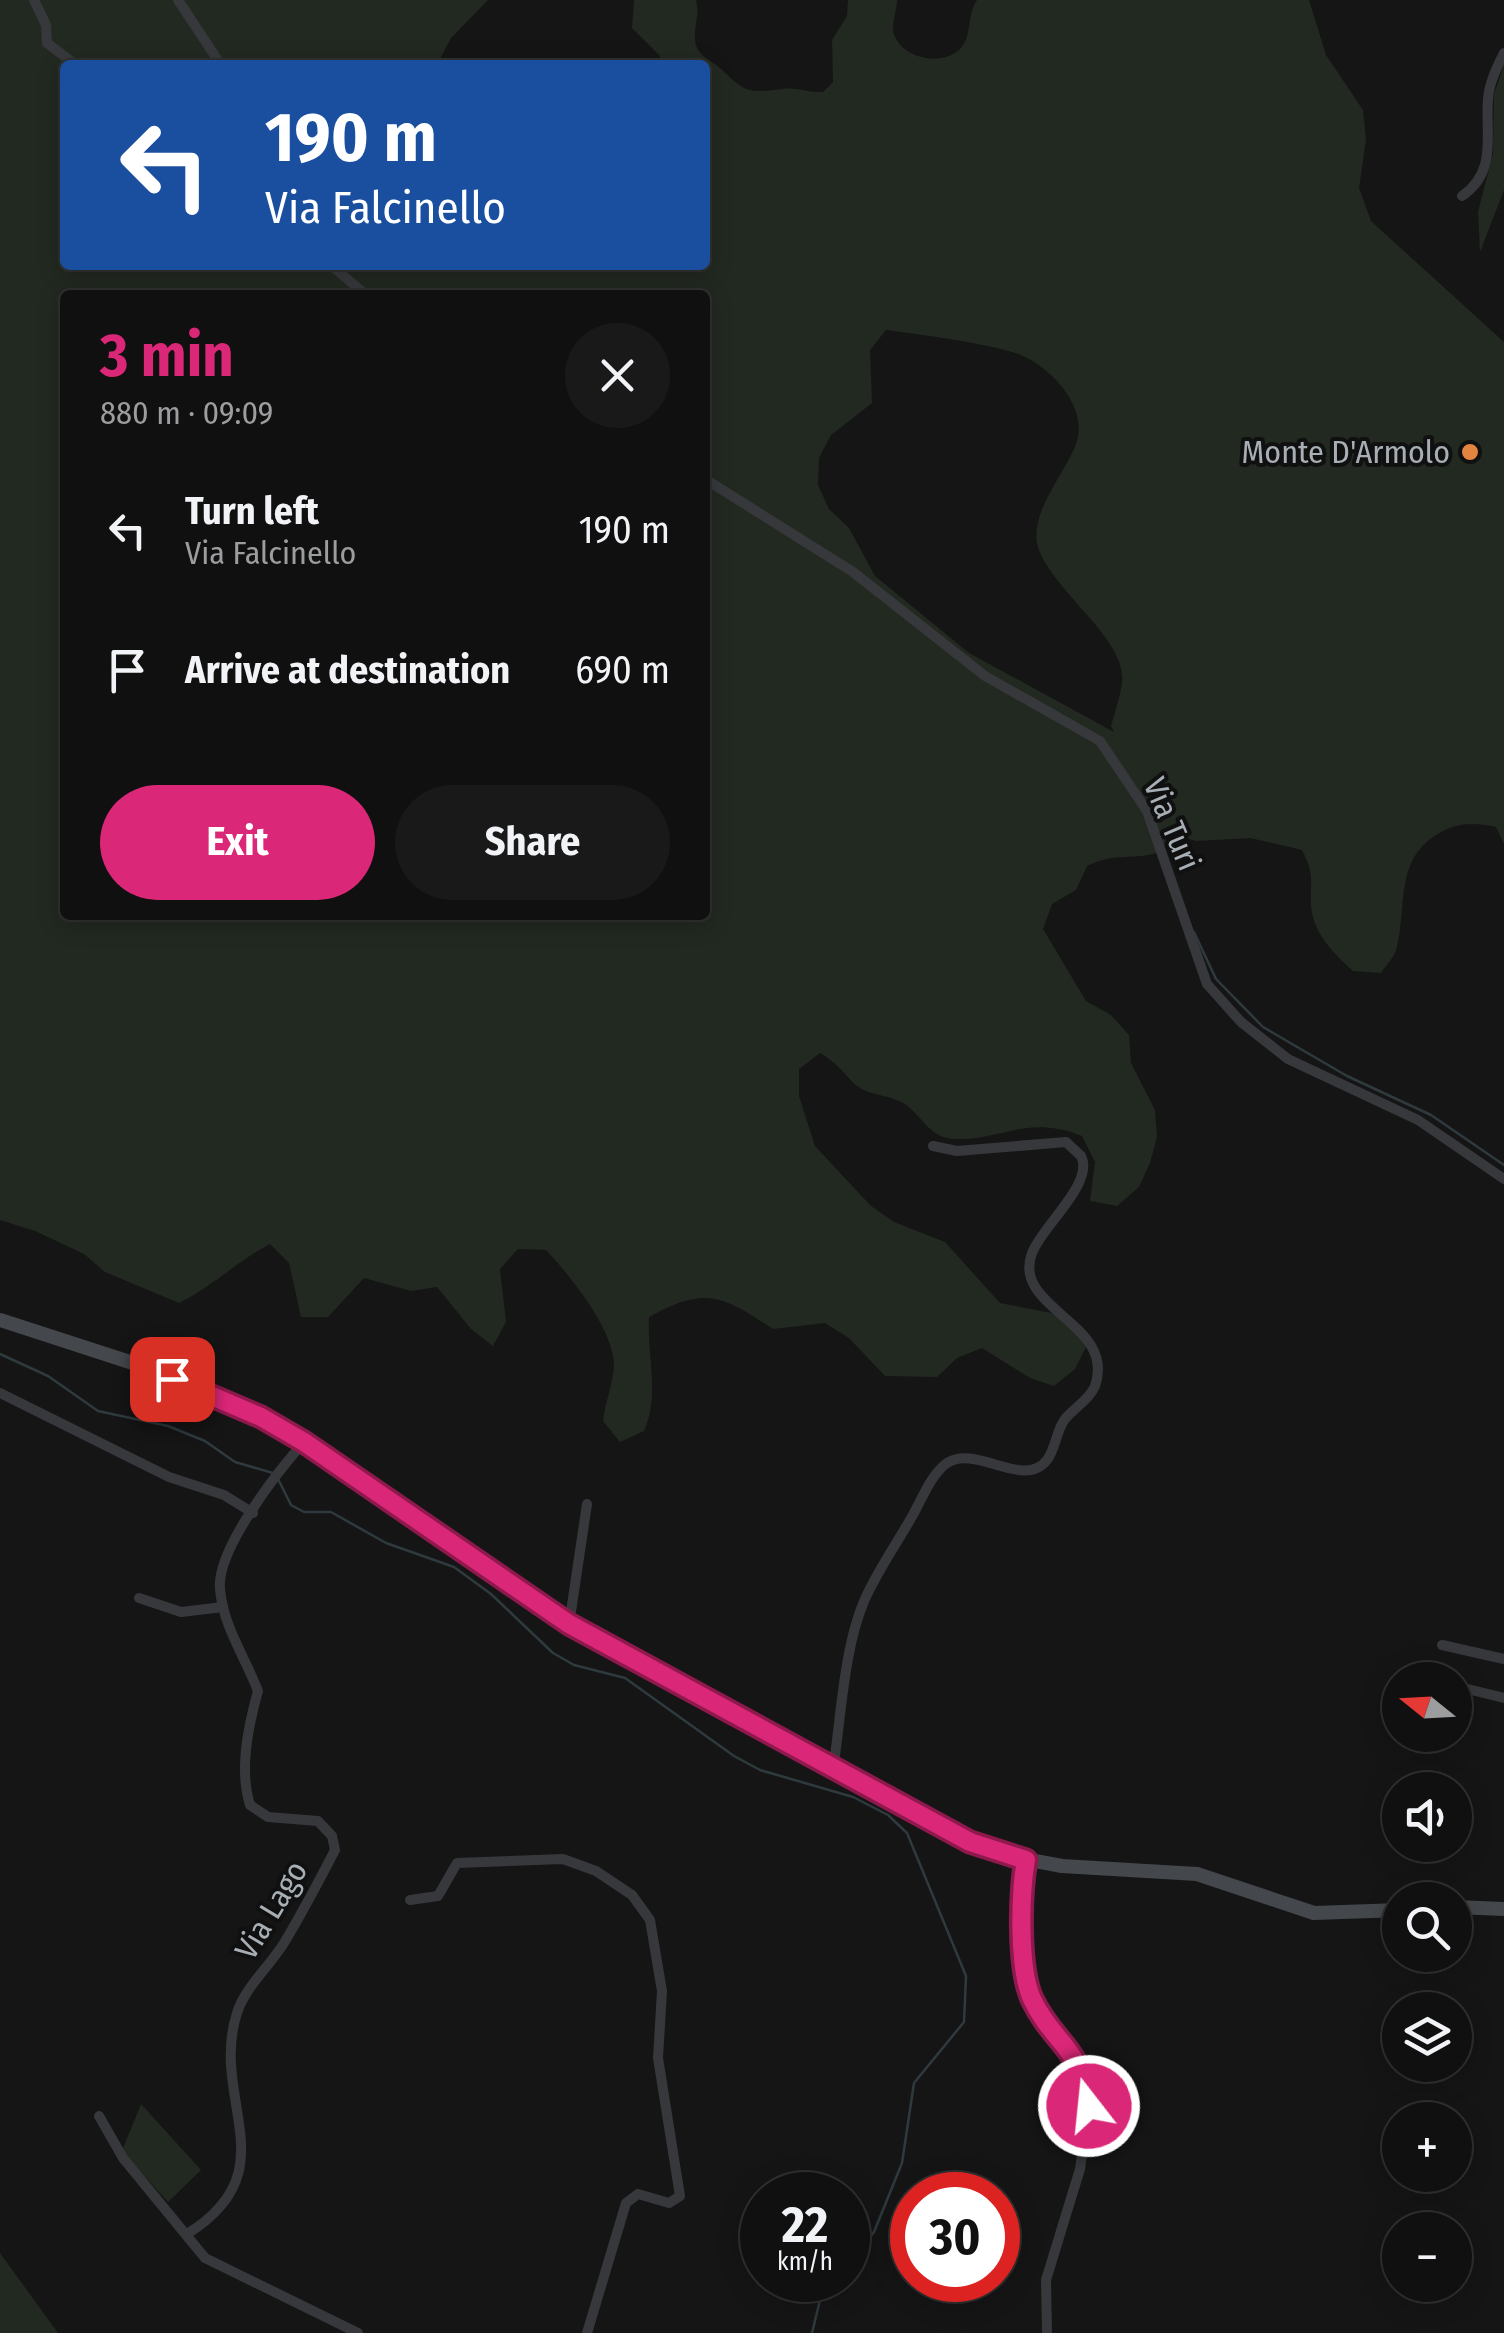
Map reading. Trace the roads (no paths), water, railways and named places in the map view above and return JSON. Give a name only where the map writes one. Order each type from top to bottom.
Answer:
[{"type":"street","points":[[34,0],[46,25],[47,42],[70,60]]},
{"type":"street","points":[[178,0],[218,60]]},
{"type":"street","points":[[1462,196],[1475,186],[1487,162],[1492,139],[1489,89],[1504,53]]},
{"type":"street","points":[[337,270],[360,290]]},
{"type":"street","name":"Via Turi","points":[[710,482],[853,572],[985,676],[1100,741],[1146,811],[1207,984],[1240,1022],[1288,1059],[1418,1120],[1504,1179]]},
{"type":"street","points":[[833,1770],[853,1640],[865,1599],[936,1474],[956,1459],[969,1457],[1016,1469],[1038,1468],[1049,1458],[1064,1421],[1094,1390],[1096,1380],[1097,1361],[1091,1348],[1076,1324],[1045,1302],[1030,1269],[1032,1253],[1083,1179],[1081,1156],[1066,1142],[957,1151],[933,1146]]},
{"type":"street","points":[[0,1320],[142,1366],[261,1417],[569,1624],[833,1770],[993,1852],[1062,1866],[1198,1874],[1314,1912],[1382,1910]]},
{"type":"street","points":[[0,1394],[170,1476],[255,1510]]},
{"type":"street","name":"Via Lago","points":[[187,2234],[224,2206],[242,2158],[234,2095],[236,2014],[284,1944],[335,1850],[332,1836],[318,1821],[297,1816],[268,1817],[250,1806],[246,1783],[247,1736],[258,1691],[223,1607],[220,1588],[223,1564],[255,1510],[301,1446]]},
{"type":"street","points":[[569,1624],[587,1504]]},
{"type":"street","points":[[140,1598],[180,1612],[223,1607]]},
{"type":"street","points":[[1442,1645],[1504,1659]]},
{"type":"street","points":[[1472,1690],[1504,1698]]},
{"type":"street","points":[[410,1900],[438,1896],[457,1863],[563,1859],[596,1871],[632,1895],[650,1920],[662,1991],[658,2058],[680,2196],[669,2203],[638,2194],[626,2203],[586,2333]]},
{"type":"street","points":[[1026,1860],[1020,1890],[1030,1996],[1085,2075],[1089,2106],[1080,2169],[1046,2280],[1047,2333]]},
{"type":"street","points":[[1472,1908],[1504,1909]]},
{"type":"street","points":[[99,2116],[123,2158],[205,2258],[358,2333]]},
{"type":"waterway","points":[[1194,932],[1216,979],[1263,1027],[1347,1076],[1431,1115],[1504,1165]]},
{"type":"waterway","points":[[0,1354],[48,1376],[98,1411],[168,1426],[205,1441],[235,1462],[273,1473]]},
{"type":"waterway","points":[[278,1479],[291,1505],[304,1512],[331,1512],[386,1543],[454,1567],[491,1594],[553,1653],[574,1665],[625,1678],[734,1756],[760,1770],[853,1797],[888,1815],[907,1833],[966,1976],[964,2022],[914,2083],[902,2163],[870,2237]]},
{"type":"waterway","points":[[812,2333],[820,2302]]},
{"type":"place","name":"Monte D'Armolo","points":[[1470,452]]}]
